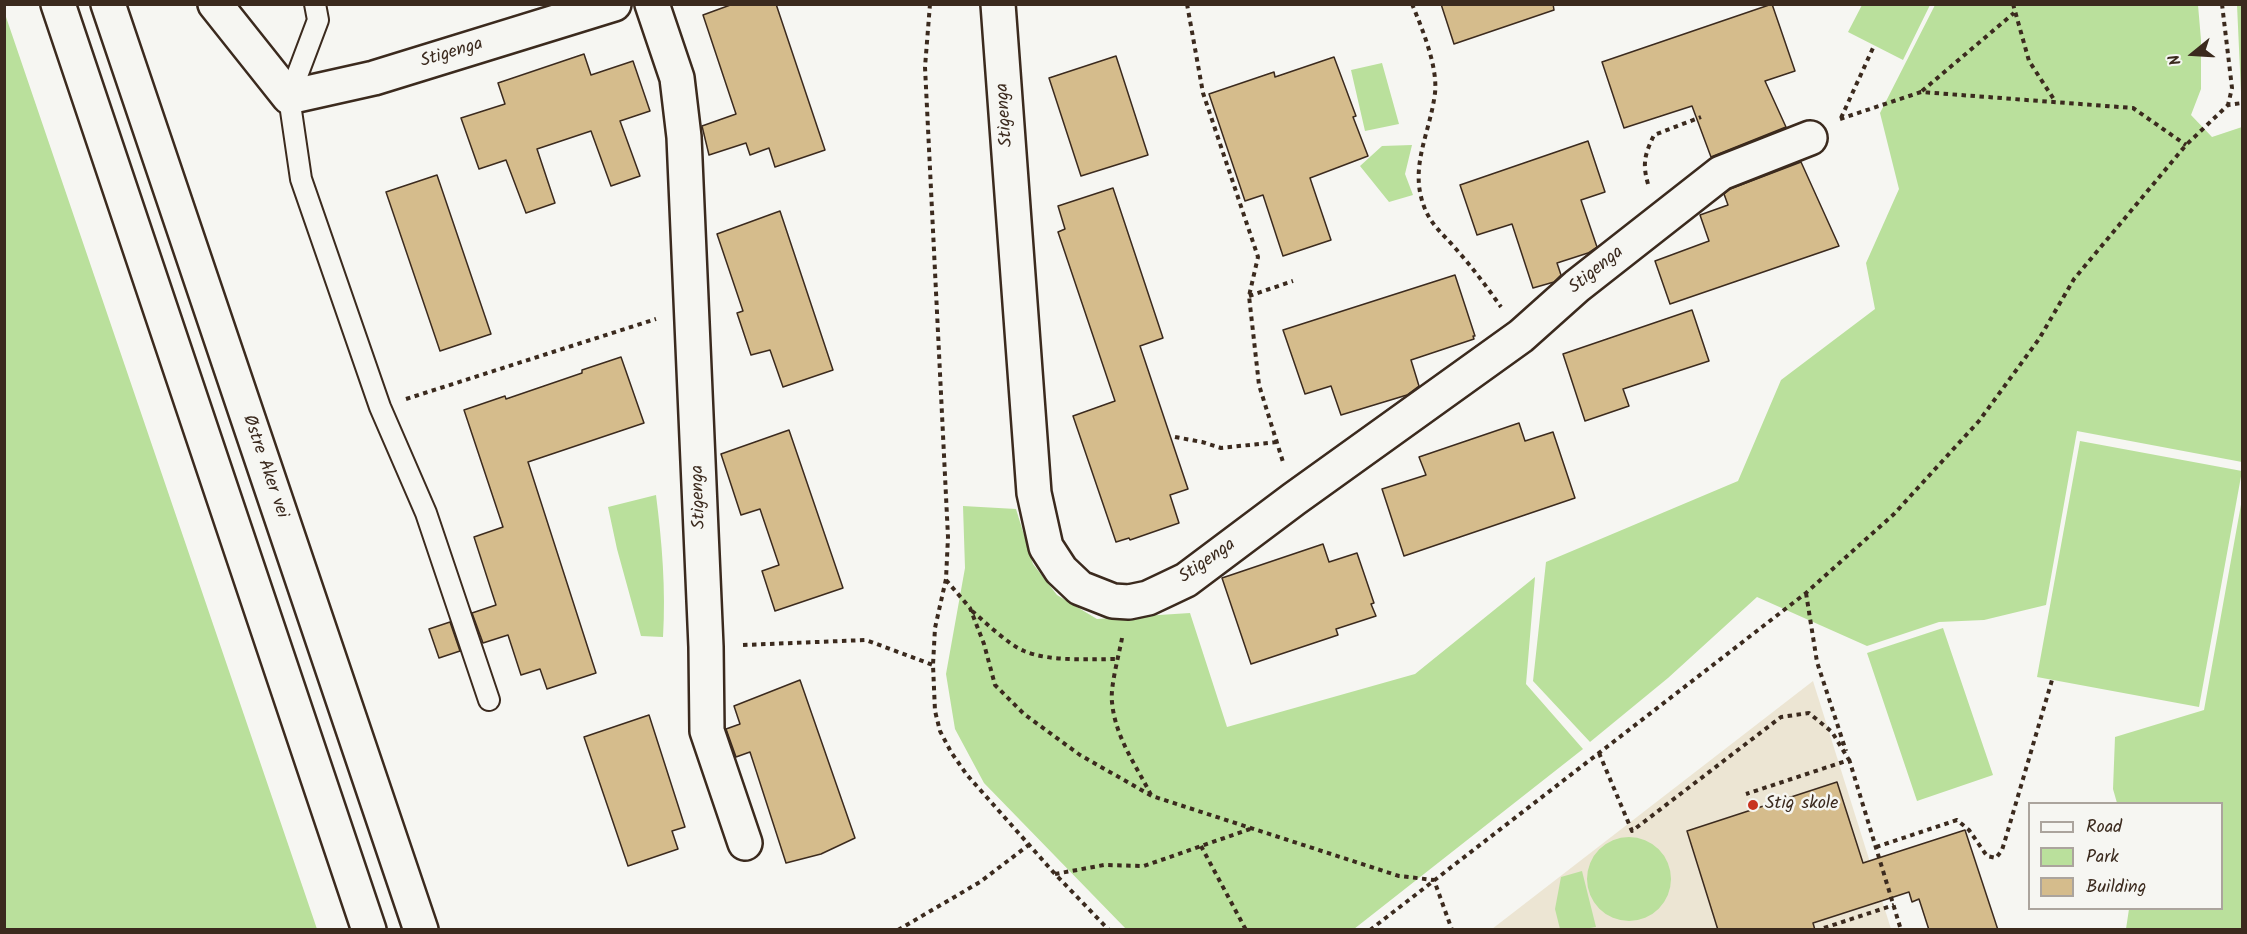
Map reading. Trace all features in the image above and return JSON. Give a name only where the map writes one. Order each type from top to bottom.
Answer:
[{"type":"main road","points":[[58,4],[369,930]]},
{"type":"main road","name":"Østre Aker vei","points":[[108,4],[421,930]]},
{"type":"main road","points":[[215,4],[288,97]]},
{"type":"main road","name":"Stigenga","points":[[288,97],[374,78],[614,4]]},
{"type":"main road","name":"Stigenga","points":[[652,4],[677,78],[684,137],[706,647],[707,731],[745,843]]},
{"type":"main road","name":"Stigenga","points":[[998,4],[1034,493],[1046,547],[1061,570],[1080,588],[1113,602],[1129,602],[1148,598],[1186,580],[1294,499],[1521,336],[1577,286],[1721,173],[1810,138]]},
{"type":"lane","points":[[315,4],[318,20],[288,97],[301,179],[380,407],[426,513],[489,700]]},
{"type":"path","points":[[930,4],[926,67],[948,537],[946,579],[935,628],[934,711],[940,731],[967,775],[1055,874],[1109,930]]},
{"type":"path","points":[[1187,4],[1203,93],[1258,257],[1249,296],[1259,385],[1294,499]]},
{"type":"path","points":[[1412,4],[1429,50],[1435,91],[1418,167],[1419,186],[1425,209],[1435,227],[1482,280],[1521,336]]},
{"type":"path","points":[[2013,4],[2029,61],[2056,102]]},
{"type":"path","points":[[1370,930],[1806,593],[1894,514],[1979,421],[2039,339],[2074,279],[2186,145],[2228,105],[2232,88],[2222,4]]},
{"type":"path","points":[[1873,48],[1840,120],[1921,92],[2014,13]]},
{"type":"path","points":[[1921,92],[2133,108],[2186,145]]},
{"type":"path","points":[[2228,105],[2242,103]]},
{"type":"path","points":[[1659,222],[1645,174],[1644,154],[1654,135],[1701,117]]},
{"type":"path","points":[[1249,296],[1293,281]]},
{"type":"path","points":[[380,407],[630,328]]},
{"type":"path","points":[[1175,437],[1221,448],[1276,442]]},
{"type":"path","points":[[946,579],[986,624],[1024,651],[1048,656],[1119,659]]},
{"type":"path","points":[[1806,593],[1817,662],[1901,930]]},
{"type":"path","points":[[970,608],[984,644],[995,685],[1024,714],[1080,755],[1152,796],[1399,876],[1434,880]]},
{"type":"path","points":[[1125,627],[1111,700],[1118,731],[1126,751],[1152,796]]},
{"type":"path","points":[[706,647],[866,640],[933,665]]},
{"type":"path","points":[[1876,847],[1957,820],[1969,830],[1987,856],[1996,858],[2002,850],[2052,680]]},
{"type":"path","points":[[1599,753],[1632,831],[1781,717],[1809,713],[1832,732],[1849,760]]},
{"type":"path","points":[[1746,794],[1849,760]]},
{"type":"path","points":[[1055,874],[1104,865],[1144,866],[1251,828]]},
{"type":"path","points":[[898,930],[980,882],[1030,844]]},
{"type":"path","points":[[1201,846],[1245,930]]},
{"type":"path","points":[[1434,880],[1452,930]]},
{"type":"path","points":[[1824,928],[1894,905]]},
{"type":"shaded area","name":"Stig skole","points":[[1813,681],[1891,929],[1492,929]]},
{"type":"green space","points":[[1862,5],[1930,5],[1903,60],[1848,32]]},
{"type":"green space","points":[[1935,5],[2198,5],[2201,89],[2191,115],[2212,137],[2242,127],[2242,462],[2077,431],[2046,605],[1984,620],[1939,622],[1867,646],[1757,597],[1668,678],[1590,742],[1533,681],[1546,562],[1738,481],[1781,380],[1875,309],[1866,263],[1899,189],[1880,113]]},
{"type":"green space","points":[[2237,5],[2242,5],[2242,92],[2241,92]]},
{"type":"green space","points":[[5,14],[317,929],[5,929]]},
{"type":"green space","points":[[1382,63],[1399,124],[1365,131],[1351,70]]},
{"type":"green space","points":[[1412,145],[1405,174],[1413,195],[1389,202],[1360,166],[1382,146]]},
{"type":"green space","points":[[2080,441],[2242,471],[2199,707],[2037,677]]},
{"type":"green space","points":[[656,495],[663,566],[663,637],[641,636],[608,507]]},
{"type":"green space","points":[[2242,499],[2242,929],[2126,929],[2129,910],[2223,910],[2223,802],[2117,802],[2113,789],[2115,737],[2204,710]]},
{"type":"green space","points":[[963,506],[1016,509],[1033,564],[1057,595],[1097,619],[1190,613],[1227,727],[1415,674],[1535,577],[1526,684],[1583,749],[1354,929],[1126,929],[984,783],[955,729],[946,674],[965,568]]},
{"type":"green space","points":[[1943,628],[1993,775],[1917,801],[1867,653]]},
{"type":"green space","points":[[1629,837],[1652,844],[1664,856],[1671,879],[1664,902],[1652,914],[1629,921],[1606,914],[1594,902],[1587,879],[1594,856],[1606,844]]},
{"type":"green space","points":[[1582,871],[1596,927],[1560,929],[1555,909],[1561,877]]},
{"type":"building","points":[[733,4],[776,4],[825,150],[775,167],[769,148],[750,155],[746,143],[709,155],[702,126],[736,114],[703,15]]},
{"type":"building","points":[[1441,4],[1553,4],[1554,10],[1454,44]]},
{"type":"building","points":[[1772,4],[1795,71],[1765,81],[1786,127],[1711,157],[1692,106],[1624,128],[1602,62]]},
{"type":"building","points":[[584,54],[591,75],[633,61],[650,111],[620,121],[640,176],[611,186],[591,131],[537,149],[555,203],[526,213],[506,160],[479,169],[461,118],[505,104],[498,83]]},
{"type":"building","points":[[1116,56],[1148,155],[1081,176],[1049,78]]},
{"type":"building","points":[[1334,57],[1368,156],[1310,178],[1331,240],[1283,256],[1263,195],[1245,201],[1209,94],[1274,72],[1275,77]]},
{"type":"building","points":[[1588,141],[1605,192],[1581,200],[1597,247],[1588,253],[1557,263],[1561,275],[1554,282],[1533,288],[1512,224],[1477,235],[1460,185]]},
{"type":"building","points":[[1801,162],[1839,246],[1670,304],[1655,261],[1709,241],[1700,215],[1728,205],[1724,194],[1730,189]]},
{"type":"building","points":[[437,175],[491,334],[440,351],[386,192]]},
{"type":"building","points":[[1113,188],[1163,338],[1140,346],[1188,489],[1170,495],[1179,523],[1130,540],[1129,538],[1116,542],[1073,416],[1115,401],[1058,232],[1065,229],[1058,206]]},
{"type":"building","points":[[780,211],[833,370],[783,387],[770,350],[751,355],[737,313],[743,311],[717,234]]},
{"type":"building","points":[[1455,275],[1475,336],[1473,336],[1474,339],[1411,360],[1419,386],[1407,395],[1341,415],[1331,386],[1305,394],[1283,330]]},
{"type":"building","points":[[1692,310],[1709,361],[1623,389],[1629,406],[1585,421],[1563,354]]},
{"type":"building","points":[[621,357],[644,423],[528,462],[596,673],[547,689],[540,669],[521,675],[508,635],[483,643],[472,613],[496,605],[474,537],[503,527],[464,410],[505,396],[506,399]]},
{"type":"building","points":[[1519,423],[1525,441],[1553,432],[1575,498],[1404,556],[1382,489],[1426,475],[1419,457]]},
{"type":"building","points":[[789,430],[843,588],[775,611],[762,571],[779,565],[760,509],[741,515],[721,454]]},
{"type":"building","points":[[1323,544],[1329,562],[1357,553],[1374,603],[1371,604],[1376,616],[1336,629],[1338,635],[1251,664],[1222,578]]},
{"type":"building","points":[[450,622],[460,651],[439,658],[429,629]]},
{"type":"building","points":[[800,680],[855,838],[821,854],[786,863],[750,752],[736,757],[726,729],[740,724],[734,706]]},
{"type":"building","points":[[649,715],[685,827],[672,831],[678,849],[628,866],[584,737]]},
{"type":"building","points":[[1837,782],[1863,863],[1965,830],[1998,930],[1929,930],[1919,899],[1912,902],[1909,892],[1813,923],[1815,930],[1718,930],[1687,831]]},
{"type":"place","name":"Stig skole","points":[[1753,805]]}]
